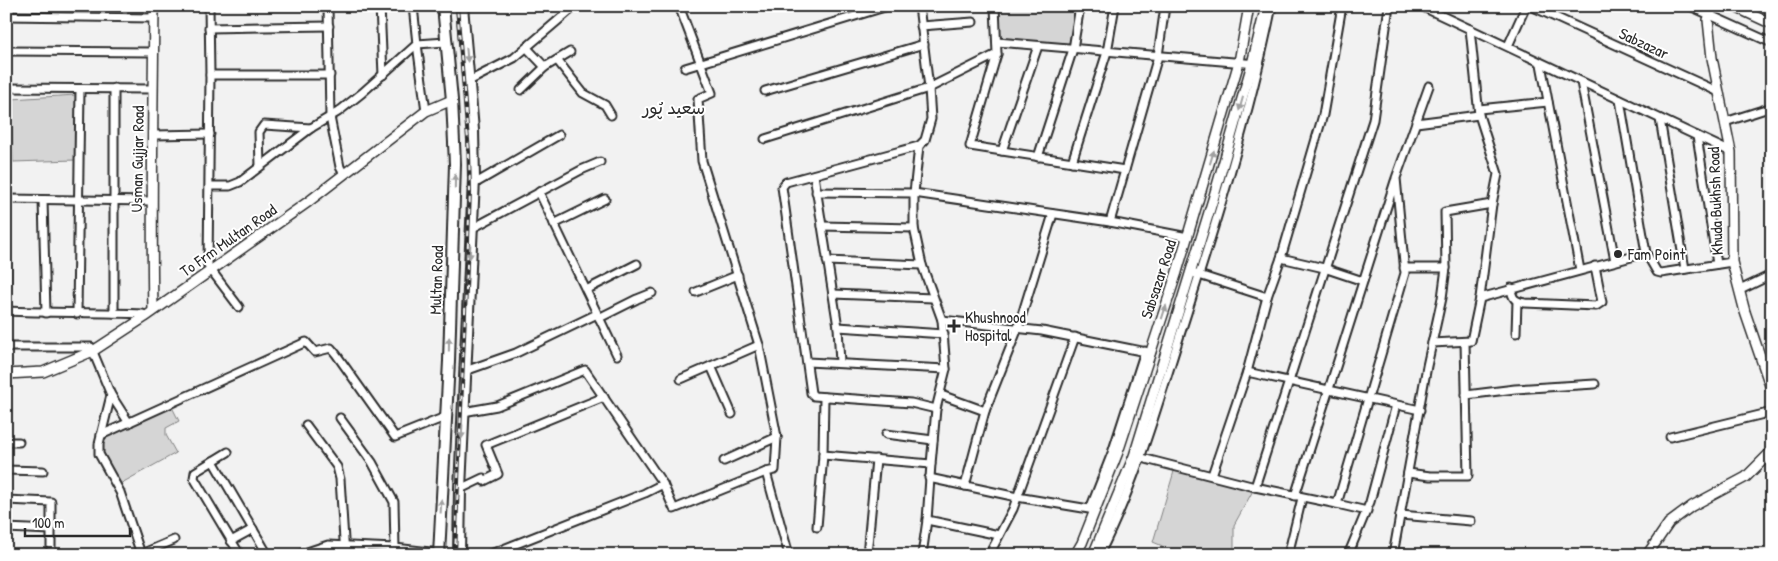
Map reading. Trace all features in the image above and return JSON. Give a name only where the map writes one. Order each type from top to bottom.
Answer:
[{"type":"main road","name":"Multan Road","points":[[439,554],[449,361],[455,164],[452,100],[443,6]]},
{"type":"main road","name":"Multan Road","points":[[458,555],[474,184],[473,130],[462,6]]},
{"type":"street","name":"Usman Gujjar Road","points":[[149,314],[154,134],[154,6]]},
{"type":"street","points":[[209,6],[210,186],[208,266],[239,307]]},
{"type":"street","points":[[328,6],[330,117],[340,167],[344,174]]},
{"type":"street","points":[[380,6],[383,75]]},
{"type":"street","points":[[414,6],[426,111]]},
{"type":"street","points":[[469,81],[514,58],[575,6]]},
{"type":"street","points":[[463,412],[497,406],[585,370],[663,484],[674,509],[775,470],[777,437],[759,345],[702,161],[698,99],[712,92],[679,6]]},
{"type":"street","points":[[685,68],[888,6]]},
{"type":"street","points":[[919,6],[931,119],[925,140],[919,146],[814,176],[786,182],[782,187],[811,393],[814,396],[911,403],[936,409]]},
{"type":"street","points":[[996,6],[996,54],[970,146],[1125,170]]},
{"type":"street","points":[[1038,157],[1073,49],[1080,6]]},
{"type":"street","points":[[1072,162],[1107,52],[1115,6]]},
{"type":"street","points":[[1110,222],[1158,56],[1165,6]]},
{"type":"street","name":"Sabsazar Road","points":[[1075,555],[1082,543],[1092,510],[1118,452],[1148,352],[1157,333],[1188,237],[1239,62],[1250,6]]},
{"type":"street","name":"Sabsazar Road","points":[[1093,555],[1137,457],[1170,337],[1196,274],[1256,64],[1266,6]]},
{"type":"street","points":[[996,42],[1256,64],[1272,6]]},
{"type":"street","points":[[1212,476],[1246,372],[1267,297],[1281,258],[1324,115],[1342,6]]},
{"type":"street","points":[[1255,487],[1373,120],[1389,6]]},
{"type":"street","points":[[1421,6],[1731,152]]},
{"type":"street","points":[[1508,46],[1526,6]]},
{"type":"street","name":"Sabzazar","points":[[1531,6],[1719,92]]},
{"type":"street","points":[[1690,6],[1711,11],[1772,43]]},
{"type":"street","points":[[1733,6],[1772,24]]},
{"type":"street","points":[[1760,6],[1772,12]]},
{"type":"street","name":"Khuda Bukhsh Road","points":[[1711,11],[1708,20],[1710,39],[1731,152],[1732,262],[1745,312],[1772,391]]},
{"type":"street","points":[[149,314],[77,314],[6,310],[6,16],[154,18]]},
{"type":"street","points":[[922,26],[974,22]]},
{"type":"street","points":[[209,28],[329,26]]},
{"type":"street","points":[[1432,343],[1471,341],[1480,298],[1492,204],[1498,174],[1479,112],[1470,29]]},
{"type":"street","points":[[210,186],[235,185],[311,128],[362,94],[417,44],[446,42]]},
{"type":"street","points":[[765,91],[924,44]]},
{"type":"street","points":[[1002,151],[1038,46]]},
{"type":"street","points":[[527,48],[545,67]]},
{"type":"street","points":[[6,51],[154,52]]},
{"type":"street","points":[[521,90],[545,67],[570,52]]},
{"type":"street","points":[[765,139],[929,88],[996,54]]},
{"type":"street","points":[[556,60],[583,94],[605,105],[612,115]]},
{"type":"street","points":[[1541,64],[1580,270]]},
{"type":"street","points":[[210,75],[330,75]]},
{"type":"street","points":[[1581,82],[1615,261]]},
{"type":"street","points":[[1288,555],[1298,497],[1329,390],[1396,178],[1429,86]]},
{"type":"street","points":[[7,88],[153,89]]},
{"type":"street","points":[[114,88],[114,313]]},
{"type":"street","points":[[77,314],[80,89]]},
{"type":"street","name":"To Frm Multan Road","points":[[6,374],[43,372],[93,351],[308,202],[426,111],[452,100]]},
{"type":"street","points":[[1620,100],[1646,253],[1658,272],[1732,262]]},
{"type":"street","points":[[1416,123],[1548,102]]},
{"type":"street","points":[[1725,122],[1772,107]]},
{"type":"street","points":[[1660,119],[1685,269]]},
{"type":"street","points":[[260,166],[259,132],[261,127],[268,124],[311,128]]},
{"type":"street","points":[[154,134],[210,134]]},
{"type":"street","points":[[474,184],[559,135]]},
{"type":"street","points":[[1697,136],[1717,264]]},
{"type":"street","points":[[919,146],[914,193],[914,228],[922,265],[942,320],[946,368],[941,395],[936,409],[927,520],[922,555]]},
{"type":"street","points":[[472,229],[581,170],[600,162]]},
{"type":"street","points":[[814,176],[838,327],[840,363]]},
{"type":"street","points":[[1337,504],[1405,273],[1396,178]]},
{"type":"street","points":[[539,192],[617,355]]},
{"type":"street","points":[[816,192],[914,193],[1110,222],[1188,237]]},
{"type":"street","points":[[6,199],[151,201]]},
{"type":"street","points":[[554,224],[605,199]]},
{"type":"street","points":[[43,200],[46,313]]},
{"type":"street","points":[[1414,555],[1393,553],[1442,298],[1446,268],[1445,212],[1492,204]]},
{"type":"street","points":[[965,486],[985,411],[1018,328],[1053,214]]},
{"type":"street","points":[[822,226],[914,228]]},
{"type":"street","points":[[1480,298],[1511,288],[1646,253]]},
{"type":"street","points":[[1281,258],[1363,280]]},
{"type":"street","points":[[828,261],[922,265]]},
{"type":"street","points":[[586,290],[637,264]]},
{"type":"street","points":[[1511,288],[1512,297],[1517,301],[1525,303],[1599,305],[1602,302],[1595,266]]},
{"type":"street","points":[[1404,268],[1446,268]]},
{"type":"street","points":[[1740,290],[1772,273]]},
{"type":"street","points":[[1099,555],[1112,530],[1196,274],[1267,297]]},
{"type":"street","points":[[696,292],[738,275]]},
{"type":"street","points":[[465,371],[516,353],[652,293]]},
{"type":"street","points":[[833,294],[933,298]]},
{"type":"street","points":[[1516,333],[1517,301]]},
{"type":"street","points":[[942,320],[1018,328],[1148,352]]},
{"type":"street","points":[[838,327],[944,334]]},
{"type":"street","points":[[1157,333],[1170,337]]},
{"type":"street","points":[[989,555],[1017,497],[1075,338]]},
{"type":"street","points":[[101,435],[306,342],[315,352],[331,348],[395,437],[445,417]]},
{"type":"street","points":[[1408,473],[1430,476],[1468,476],[1465,342]]},
{"type":"street","points":[[681,379],[759,345]]},
{"type":"street","points":[[6,347],[91,347],[111,395],[129,423]]},
{"type":"street","points":[[807,362],[946,368]]},
{"type":"street","points":[[712,366],[732,414]]},
{"type":"street","points":[[1246,372],[1420,410]]},
{"type":"street","points":[[1466,395],[1515,389],[1596,384]]},
{"type":"street","points":[[111,395],[101,435],[99,454],[120,492],[140,554],[174,540]]},
{"type":"street","points":[[941,395],[985,411]]},
{"type":"street","points":[[460,488],[483,478],[484,481],[498,474],[486,445],[604,397]]},
{"type":"street","points":[[817,527],[823,455],[824,397]]},
{"type":"street","points":[[1348,555],[1367,511],[1396,405]]},
{"type":"street","points":[[1670,437],[1772,412]]},
{"type":"street","points":[[340,418],[372,462],[394,502],[395,548]]},
{"type":"street","points":[[306,425],[337,467],[340,479],[346,546],[345,555]]},
{"type":"street","points":[[886,434],[933,440]]},
{"type":"street","points":[[724,461],[777,437]]},
{"type":"street","points":[[6,442],[18,442]]},
{"type":"street","points":[[1647,555],[1669,523],[1692,506],[1746,477],[1772,451]]},
{"type":"street","points":[[228,452],[195,472],[194,478],[240,555]]},
{"type":"street","points":[[823,455],[931,464]]},
{"type":"street","points":[[1137,457],[1255,487],[1367,511]]},
{"type":"street","points":[[866,555],[876,460]]},
{"type":"street","points":[[213,461],[268,555]]},
{"type":"street","points":[[6,470],[43,470]]},
{"type":"street","points":[[766,472],[789,555]]},
{"type":"street","points":[[930,478],[1017,497],[1092,510]]},
{"type":"street","points":[[488,555],[645,494],[663,484]]},
{"type":"street","points":[[6,500],[51,502],[51,555]]},
{"type":"street","points":[[1400,515],[1471,521]]},
{"type":"street","points":[[927,520],[999,535]]},
{"type":"street","points":[[6,528],[51,530]]},
{"type":"street","points":[[231,541],[253,529]]},
{"type":"street","points":[[298,555],[328,545],[375,551],[395,548],[416,553],[439,554]]},
{"type":"shaded area","points":[[996,6],[1082,6],[1076,49],[997,42]]},
{"type":"shaded area","points":[[76,95],[75,160],[13,162],[11,99]]},
{"type":"shaded area","points":[[172,407],[179,421],[166,428],[166,435],[176,453],[118,485],[102,453],[104,437]]},
{"type":"shaded area","points":[[1175,468],[1255,487],[1234,525],[1234,555],[1184,555],[1153,542]]},
{"type":"railway","points":[[455,555],[470,192],[469,152],[457,6]]},
{"type":"place","name":"Fam Point","points":[[1618,254]]},
{"type":"place","name":"Khushnood Hospital","points":[[954,326]]},
{"type":"district","name":"سعید پُور","points":[[674,108]]}]
